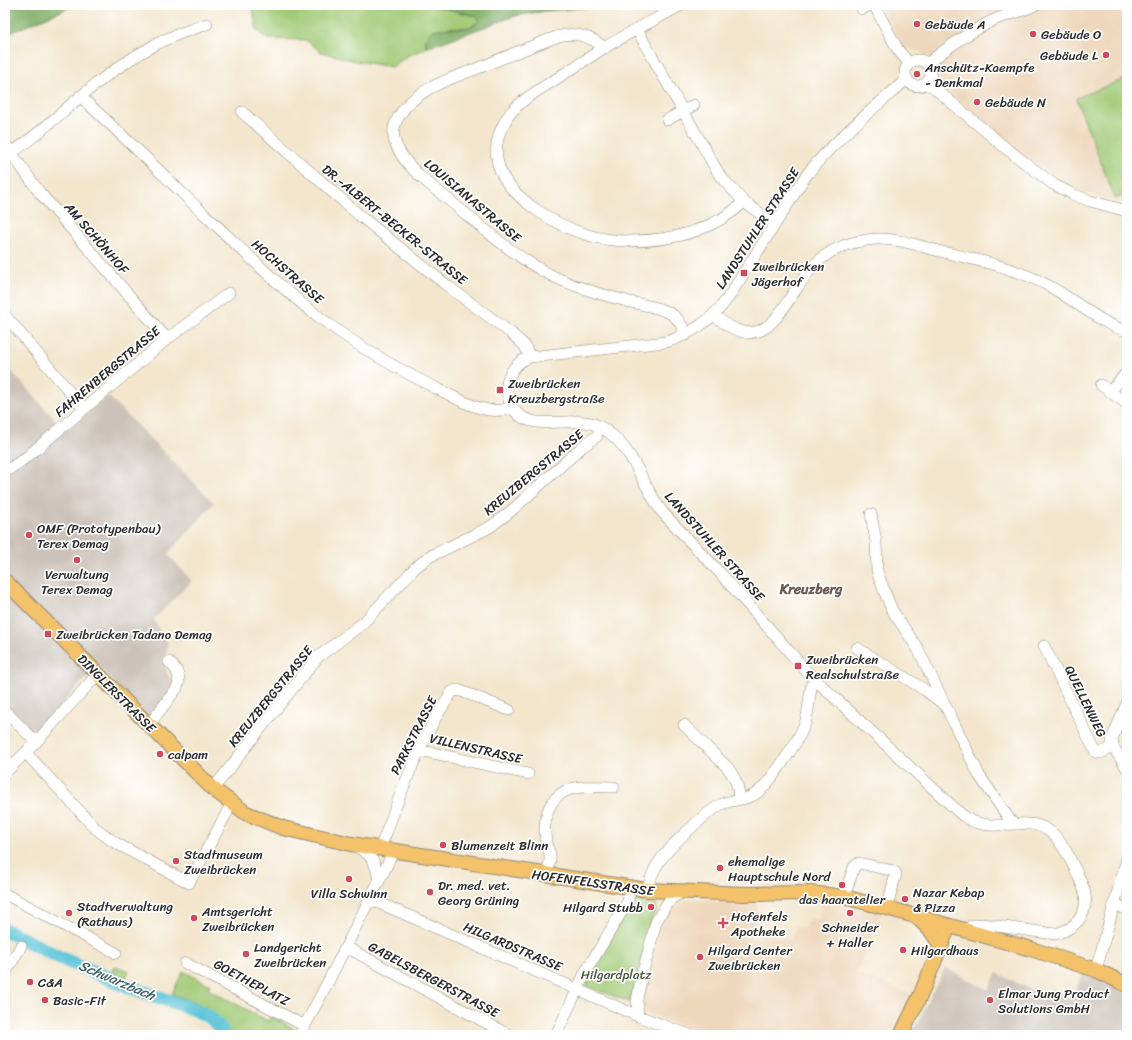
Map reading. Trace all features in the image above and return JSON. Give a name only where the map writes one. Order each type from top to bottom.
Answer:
[{"type":"main road","name":"DINGLERSTRASSE","points":[[5,581],[55,633],[213,789],[232,803]]},
{"type":"main road","name":"HOFENFELSSTRASSE","points":[[232,803],[246,813],[283,828],[351,844],[630,888],[682,892],[745,894],[811,893],[844,897],[966,930],[1096,970],[1127,985]]},
{"type":"main road","points":[[918,917],[933,933],[941,947]]},
{"type":"main road","points":[[901,1035],[920,996],[949,926]]},
{"type":"street","points":[[681,5],[605,48],[519,104],[507,117],[498,134],[496,147],[500,170],[507,182],[516,192],[539,211],[572,230],[588,235],[629,241],[663,238],[686,234],[704,228],[726,217],[744,202]]},
{"type":"street","points":[[874,5],[898,50],[909,64]]},
{"type":"street","points":[[927,64],[967,34],[996,20],[1037,5]]},
{"type":"street","points":[[8,149],[38,134],[80,96],[152,46],[185,31],[207,24]]},
{"type":"street","points":[[637,30],[682,112],[720,176],[744,202],[775,224]]},
{"type":"street","name":"LOUISIANASTRASSE","points":[[605,48],[590,37],[574,34],[559,36],[441,84],[421,94],[403,109],[394,126],[395,142],[409,164],[424,179],[511,251],[549,274],[566,282],[669,313],[679,321],[686,335]]},
{"type":"street","points":[[918,60],[927,64],[931,74],[927,82],[916,85],[907,79],[905,71],[909,64],[918,60]]},
{"type":"street","name":"LANDSTUHLER STRASSE","points":[[907,79],[820,159],[805,177],[728,298],[714,315],[702,325],[686,335],[666,342],[530,357],[517,364],[512,370],[506,390],[512,406],[518,413],[531,421],[539,423],[587,422],[596,425],[611,434],[620,442],[656,504],[663,513],[721,574],[814,679],[962,815],[979,824],[994,825],[1027,823],[1041,827],[1054,835],[1061,843],[1085,892],[1086,902],[1083,912],[1072,927],[1066,931],[1055,934],[982,924],[971,926],[966,930]]},
{"type":"street","points":[[927,82],[1008,150],[1053,184],[1090,201],[1127,211]]},
{"type":"street","name":"HOCHSTRASSE","points":[[80,96],[301,304],[328,324],[387,362],[449,395],[493,411],[504,410],[512,406]]},
{"type":"street","points":[[667,120],[694,105]]},
{"type":"street","name":"DR.-ALBERT-BECKER-STRASSE","points":[[242,112],[359,215],[519,340],[530,357]]},
{"type":"street","name":"AM SCHÖNHOF","points":[[8,149],[40,193],[167,339]]},
{"type":"street","points":[[714,315],[726,325],[739,331],[749,333],[760,330],[772,323],[801,281],[812,267],[824,256],[837,248],[852,243],[869,239],[883,239],[930,248],[1014,271],[1051,287],[1107,322],[1127,331]]},
{"type":"street","name":"FAHRENBERGSTRASSE","points":[[5,472],[28,456],[167,339],[229,293]]},
{"type":"street","points":[[5,315],[84,409]]},
{"type":"street","points":[[1127,372],[1106,388],[1127,404]]},
{"type":"street","name":"KREUZBERGSTRASSE","points":[[213,789],[318,657],[363,623],[416,567],[429,557],[490,527],[511,511],[582,446],[597,436]]},
{"type":"street","points":[[871,514],[876,542],[877,572],[884,593],[892,610],[918,649],[979,775],[1012,823]]},
{"type":"street","name":"QUELLENWEG","points":[[1044,646],[1095,751],[1101,753],[1113,747]]},
{"type":"street","points":[[857,648],[925,690],[946,706]]},
{"type":"street","points":[[149,725],[177,688],[179,682],[178,672],[170,662]]},
{"type":"street","points":[[5,773],[26,753],[98,674]]},
{"type":"street","points":[[647,890],[653,871],[666,852],[716,807],[724,803],[751,797],[761,789],[798,741],[806,722],[810,690],[814,679]]},
{"type":"street","name":"PARKSTRASSE","points":[[302,1031],[388,863],[386,850],[401,793],[419,750],[436,717],[452,692],[456,690],[461,691],[509,710]]},
{"type":"street","points":[[1127,703],[1112,739],[1113,747],[1127,768]]},
{"type":"street","points":[[5,711],[36,742]]},
{"type":"street","points":[[684,725],[728,768],[738,784],[739,799]]},
{"type":"street","name":"VILLENSTRASSE","points":[[419,750],[528,774]]},
{"type":"street","points":[[26,753],[104,836],[189,883],[232,803]]},
{"type":"street","points":[[547,875],[550,856],[546,844],[545,819],[550,805],[556,798],[568,790],[614,787]]},
{"type":"street","points":[[351,844],[362,850],[372,859],[376,867],[379,881]]},
{"type":"street","points":[[1096,970],[1127,858]]},
{"type":"street","points":[[844,897],[856,864],[859,863],[894,871],[896,877],[887,908]]},
{"type":"street","points":[[556,1035],[577,989],[628,901],[630,888]]},
{"type":"street","points":[[638,1016],[637,1000],[639,986],[656,922],[672,898],[682,892]]},
{"type":"street","points":[[5,894],[116,954]]},
{"type":"street","name":"HILGARDSTRASSE","points":[[370,899],[638,1016],[689,1035]]},
{"type":"street","points":[[1114,903],[1127,910]]},
{"type":"street","points":[[5,974],[21,946]]},
{"type":"street","name":"GABELSBERGERSTRASSE","points":[[346,947],[509,1035]]},
{"type":"street","name":"GOETHEPLATZ","points":[[185,963],[302,1031]]},
{"type":"shaded area","points":[[879,5],[1127,5],[1127,198],[1116,202],[1096,197],[1070,186],[1028,159],[992,131],[969,111],[940,81],[936,69],[921,52],[904,47]]},
{"type":"shaded area","points":[[5,364],[65,431],[108,396],[214,503],[168,554],[192,581],[154,619],[167,641],[167,651],[162,662],[175,688],[151,720],[97,665],[35,735],[5,705]]},
{"type":"shaded area","points":[[686,899],[758,904],[756,930],[790,941],[796,926],[804,929],[807,922],[811,919],[820,919],[821,899],[849,903],[881,912],[857,973],[911,994],[891,1035],[706,1035],[646,1013],[642,1006],[640,996],[663,917],[673,903]]},
{"type":"shaded area","name":"Elmar Jung Product Solutions GmbH","points":[[945,968],[988,990],[997,973],[1045,997],[1050,989],[1071,999],[1083,973],[1099,978],[1127,993],[1127,1035],[911,1035]]},
{"type":"green space","points":[[5,5],[75,5],[5,35]]},
{"type":"green space","points":[[252,5],[430,5],[476,16],[479,20],[472,26],[446,29],[426,38],[426,48],[409,55],[392,67],[356,61],[321,52],[306,40],[268,39],[257,31]]},
{"type":"green space","points":[[430,5],[598,5],[594,7],[545,11],[515,16],[426,48],[426,38],[432,30],[468,28],[477,23],[479,20],[476,16]]},
{"type":"green space","points":[[1127,78],[1127,194],[1115,199],[1076,98]]},
{"type":"green space","name":"Hilgardplatz","points":[[632,899],[657,900],[656,911],[652,918],[630,1002],[586,986]]},
{"type":"green space","points":[[114,966],[129,971],[126,978],[111,972]]},
{"type":"green space","points":[[183,971],[210,985],[208,989],[268,1021],[271,1016],[294,1029],[291,1035],[231,1035],[220,1018],[206,1008],[190,1000],[172,994]]},
{"type":"waterway","name":"Schwarzbach","points":[[5,930],[61,958],[132,988],[196,1010],[211,1018],[221,1029],[224,1035]]},
{"type":"place","name":"Gebäude A","points":[[917,24]]},
{"type":"place","name":"Gebäude O","points":[[1033,34]]},
{"type":"place","name":"Gebäude L","points":[[1106,55]]},
{"type":"place","name":"Anschütz-Kaempfe - Denkmal","points":[[917,74]]},
{"type":"place","name":"Gebäude N","points":[[977,102]]},
{"type":"place","name":"Zweibrücken Jägerhof","points":[[744,273]]},
{"type":"place","name":"Zweibrücken Kreuzbergstraße","points":[[500,390]]},
{"type":"place","name":"OMF (Prototypenbau) Terex Demag","points":[[29,535]]},
{"type":"place","name":"Verwaltung Terex Demag","points":[[77,560]]},
{"type":"place","name":"Zweibrücken Tadano Demag","points":[[48,634]]},
{"type":"place","name":"Zweibrücken Realschulstraße","points":[[798,666]]},
{"type":"place","name":"calpam","points":[[160,754]]},
{"type":"place","name":"Blumenzeit Blinn","points":[[443,845]]},
{"type":"place","name":"Stadtmuseum Zweibrücken","points":[[176,861]]},
{"type":"place","name":"ehemalige Hauptschule Nord","points":[[720,868]]},
{"type":"place","name":"Villa Schwinn","points":[[349,879]]},
{"type":"place","name":"das haaratelier","points":[[842,885]]},
{"type":"place","name":"Dr. med. vet. Georg Grüning","points":[[430,892]]},
{"type":"place","name":"Nazar Kebap & Pizza","points":[[905,899]]},
{"type":"place","name":"Hilgard Stubb","points":[[651,907]]},
{"type":"place","name":"Stadtverwaltung (Rathaus)","points":[[69,913]]},
{"type":"place","name":"Schneider + Haller","points":[[850,913]]},
{"type":"place","name":"Amtsgericht Zweibrücken","points":[[194,918]]},
{"type":"place","name":"Hofenfels Apotheke","points":[[723,923]]},
{"type":"place","name":"Hilgardhaus","points":[[903,950]]},
{"type":"place","name":"Landgericht Zweibrücken","points":[[246,954]]},
{"type":"place","name":"Hilgard Center Zweibrücken","points":[[700,957]]},
{"type":"place","name":"C&A","points":[[30,982]]},
{"type":"place","name":"Basic-Fit","points":[[45,1000]]},
{"type":"place","name":"Elmar Jung Product Solutions GmbH","points":[[990,1000]]},
{"type":"district","name":"Kreuzberg","points":[[811,589]]}]
